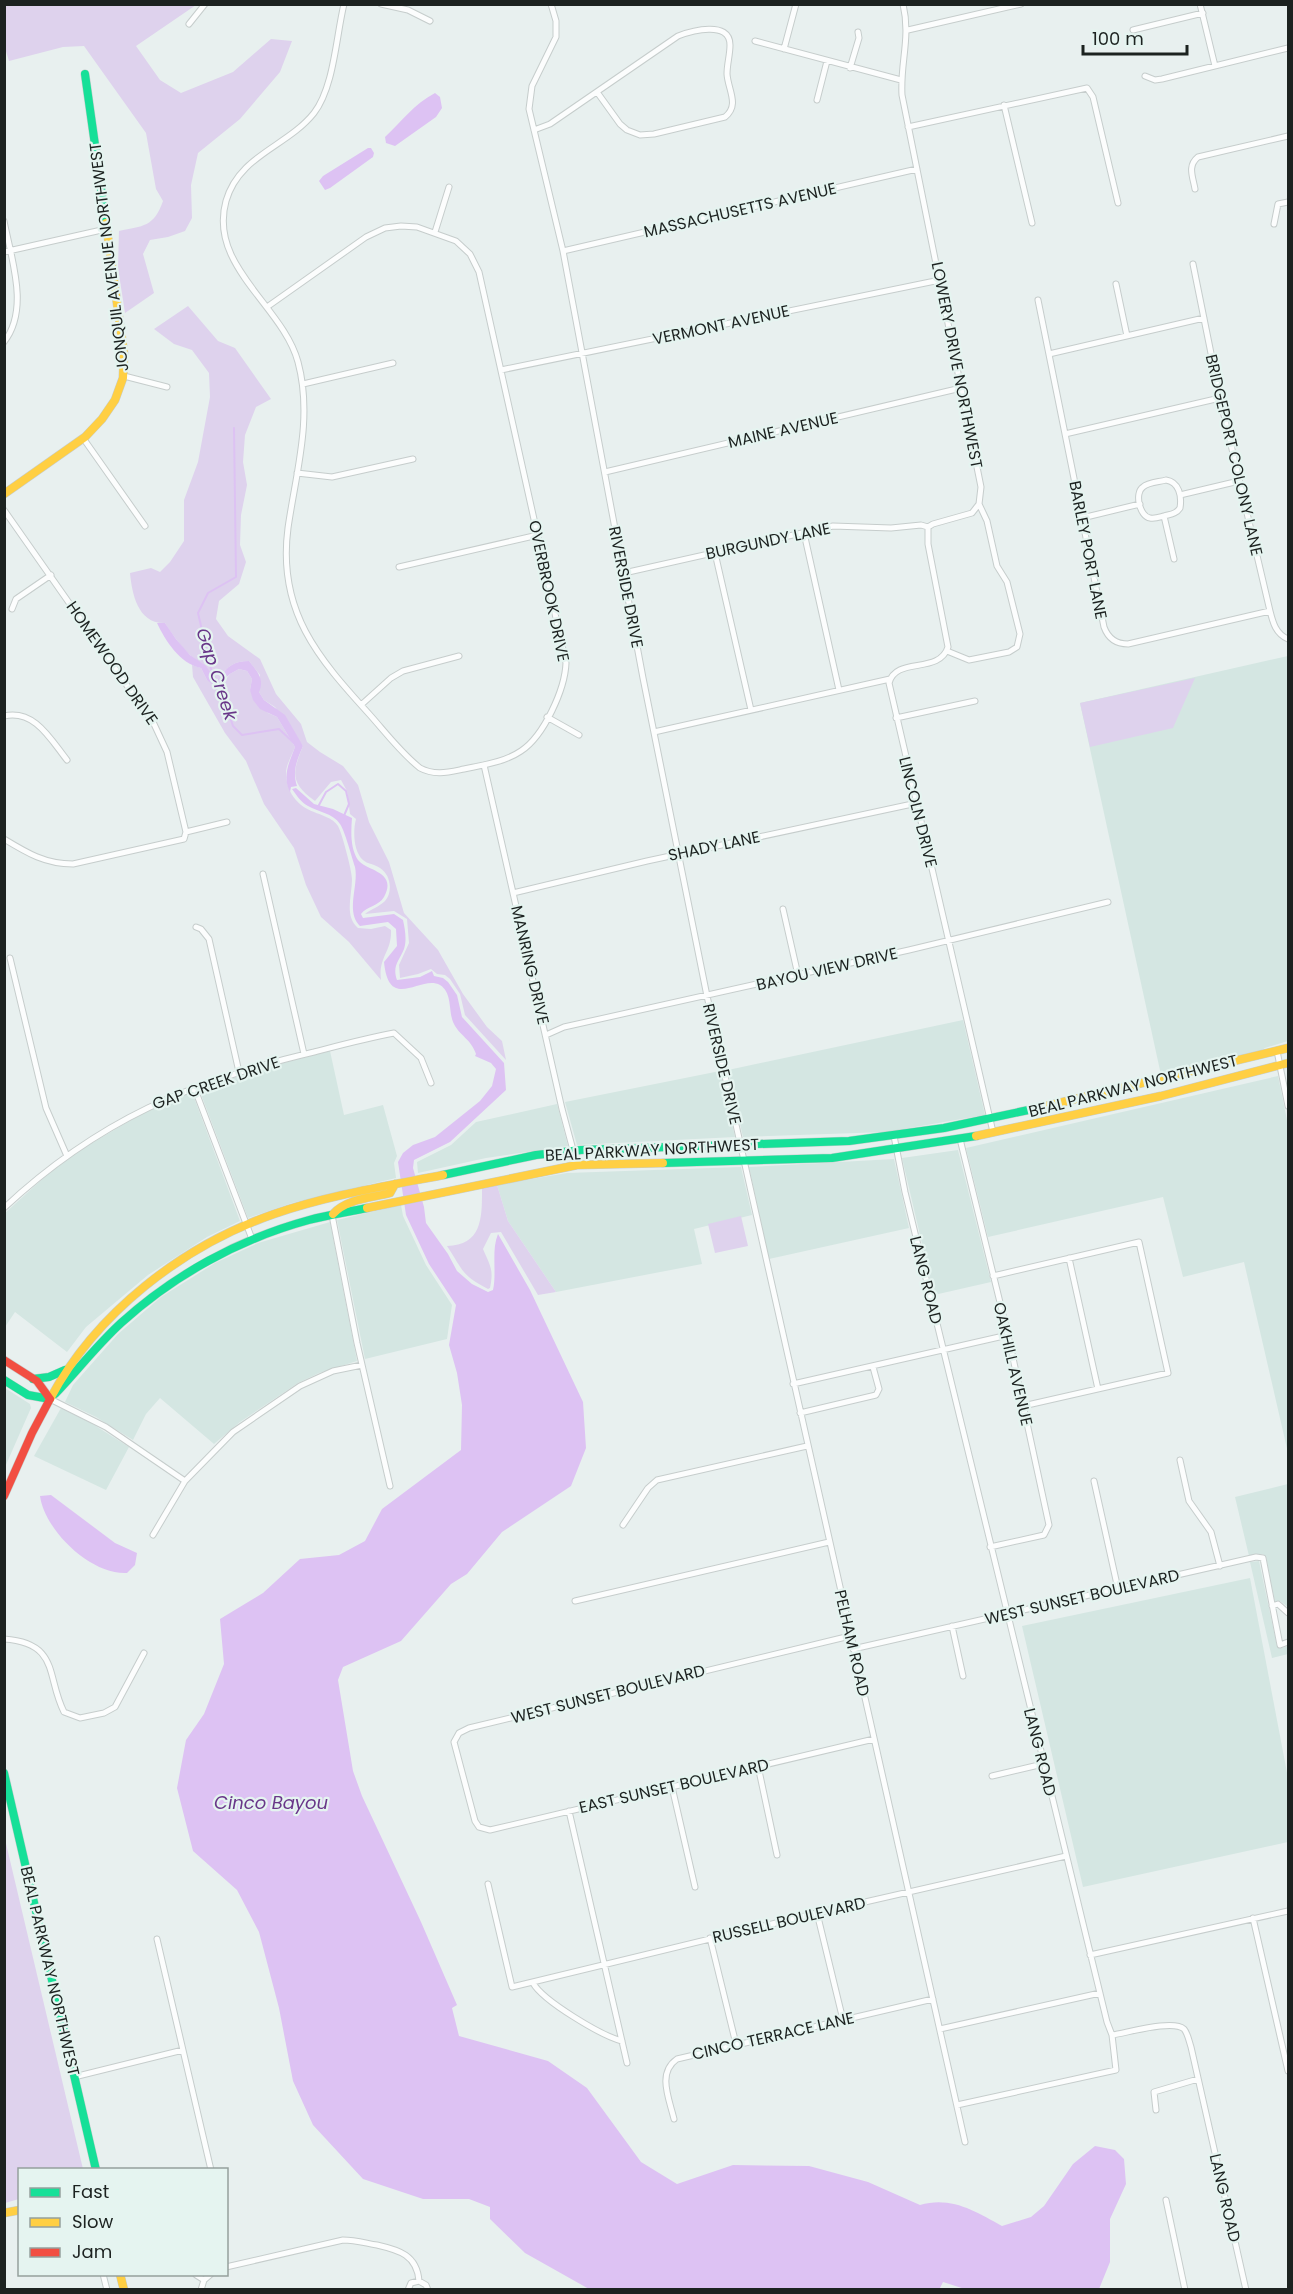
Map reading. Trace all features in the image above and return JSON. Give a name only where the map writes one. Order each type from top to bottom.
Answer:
[{"type":"main road","name":"JONQUIL AVENUE NORTHWEST","points":[[4,494],[83,438],[107,414],[124,376],[124,354],[85,74]]},
{"type":"main road","name":"BEAL PARKWAY NORTHWEST","points":[[4,1496],[15,1468],[65,1370],[105,1321],[142,1289],[182,1260],[246,1225],[302,1205],[536,1155],[574,1150],[740,1144],[796,1145],[894,1136],[991,1120],[1288,1048]]},
{"type":"main road","name":"BEAL PARKWAY NORTHWEST","points":[[50,1399],[72,1378],[101,1342],[149,1299],[194,1268],[252,1239],[282,1228],[399,1200],[577,1165],[832,1158],[960,1139],[1161,1096],[1288,1063]]},
{"type":"main road","points":[[1092,1111],[1103,1104],[1105,1093]]},
{"type":"main road","points":[[332,1215],[339,1207],[346,1204],[390,1193],[395,1184]]},
{"type":"main road","points":[[149,1299],[156,1287],[179,1270],[182,1260]]},
{"type":"main road","points":[[4,1360],[33,1379],[50,1399]]},
{"type":"main road","points":[[33,1379],[49,1377],[65,1370]]},
{"type":"main road","points":[[4,1380],[28,1395],[50,1399]]},
{"type":"main road","name":"BEAL PARKWAY NORTHWEST","points":[[4,1773],[96,2168]]},
{"type":"street","points":[[189,24],[205,4]]},
{"type":"street","name":"OVERBROOK DRIVE","points":[[267,307],[378,231],[407,225],[435,232],[456,241],[476,263],[566,663],[563,685],[537,735],[523,750],[511,757],[442,773],[424,771],[414,763],[320,658],[309,641],[296,611],[288,577],[286,552],[305,424],[303,384],[292,347],[230,252],[223,223],[226,201],[236,178],[249,163],[298,128],[318,107],[326,90],[344,4]]},
{"type":"street","points":[[381,4],[408,10],[430,21]]},
{"type":"street","name":"RIVERSIDE DRIVE","points":[[551,4],[556,21],[554,45],[530,94],[529,109],[563,251],[678,854],[740,1144]]},
{"type":"street","points":[[784,49],[796,4]]},
{"type":"street","name":"LOWERY DRIVE NORTHWEST","points":[[903,4],[908,30],[901,80],[908,128],[981,487],[979,504],[987,521],[997,566],[1007,582],[1020,634],[1017,647],[1009,652],[969,660],[947,651]]},
{"type":"street","points":[[908,30],[1021,4]]},
{"type":"street","points":[[1200,4],[1215,66]]},
{"type":"street","points":[[1133,30],[1203,13]]},
{"type":"street","points":[[534,130],[550,124],[678,36],[708,30],[721,31],[728,38],[730,44],[727,74],[734,105],[725,117],[654,134],[640,135],[627,130],[620,124],[597,92]]},
{"type":"street","points":[[850,68],[859,38],[858,32]]},
{"type":"street","points":[[755,41],[901,80]]},
{"type":"street","points":[[1145,76],[1155,80],[1162,79],[1288,48]]},
{"type":"street","points":[[817,100],[827,61]]},
{"type":"street","points":[[908,128],[1083,87],[1090,91],[1118,203]]},
{"type":"street","points":[[1004,105],[1032,223]]},
{"type":"street","points":[[1196,189],[1191,168],[1192,163],[1198,157],[1288,136]]},
{"type":"street","name":"MASSACHUSETTS AVENUE","points":[[563,251],[917,169]]},
{"type":"street","points":[[435,232],[449,187]]},
{"type":"street","points":[[1274,224],[1278,204],[1288,202]]},
{"type":"street","points":[[4,221],[18,311],[16,321],[4,342]]},
{"type":"street","points":[[7,251],[106,229]]},
{"type":"street","name":"BRIDGEPORT COLONY LANE","points":[[1193,264],[1220,398],[1270,611],[1276,630],[1282,637],[1288,639]]},
{"type":"street","name":"VERMONT AVENUE","points":[[501,370],[940,280]]},
{"type":"street","points":[[1116,284],[1126,336]]},
{"type":"street","name":"BARLEY PORT LANE","points":[[1038,300],[1107,634],[1116,642],[1128,644],[1270,611]]},
{"type":"street","points":[[1049,354],[1204,318]]},
{"type":"street","points":[[303,384],[393,363]]},
{"type":"street","points":[[124,376],[167,387]]},
{"type":"street","name":"MAINE AVENUE","points":[[605,472],[961,388]]},
{"type":"street","points":[[1065,434],[1220,398]]},
{"type":"street","points":[[83,438],[145,526]]},
{"type":"street","points":[[297,473],[332,477],[412,459]]},
{"type":"street","points":[[1166,480],[1174,482],[1180,495],[1179,511],[1148,518],[1142,512],[1138,494],[1141,489],[1166,480]]},
{"type":"street","points":[[1180,495],[1239,481]]},
{"type":"street","name":"BURGUNDY LANE","points":[[624,573],[841,525],[891,528],[921,525],[928,527],[972,513],[979,504]]},
{"type":"street","points":[[1082,518],[1140,504]]},
{"type":"street","name":"HOMEWOOD DRIVE","points":[[4,510],[139,701],[161,736],[172,771],[186,832]]},
{"type":"street","points":[[1164,516],[1174,559]]},
{"type":"street","points":[[654,732],[890,679],[899,669],[939,661],[947,651],[946,630],[928,544],[928,527]]},
{"type":"street","points":[[804,533],[839,690]]},
{"type":"street","points":[[399,567],[538,536]]},
{"type":"street","points":[[715,553],[751,710]]},
{"type":"street","points":[[12,609],[16,599],[51,575]]},
{"type":"street","points":[[361,705],[391,678],[403,671],[459,656]]},
{"type":"street","name":"LINCOLN DRIVE","points":[[890,679],[891,697],[993,1132]]},
{"type":"street","points":[[896,718],[975,701]]},
{"type":"street","points":[[4,716],[18,714],[31,718],[67,760]]},
{"type":"street","points":[[547,717],[579,735]]},
{"type":"street","name":"MANRING DRIVE","points":[[484,765],[577,1165]]},
{"type":"street","name":"SHADY LANE","points":[[513,893],[678,854],[916,803]]},
{"type":"street","points":[[4,838],[40,859],[59,864],[73,864],[184,838],[186,832],[227,822]]},
{"type":"street","points":[[263,874],[304,1054]]},
{"type":"street","name":"BAYOU VIEW DRIVE","points":[[546,1035],[564,1027],[707,996],[1108,902]]},
{"type":"street","points":[[783,909],[798,975]]},
{"type":"street","points":[[196,927],[201,929],[208,939],[239,1072]]},
{"type":"street","points":[[10,958],[46,1108],[67,1156]]},
{"type":"street","name":"GAP CREEK DRIVE","points":[[4,1208],[67,1156],[147,1107],[194,1087],[239,1072],[394,1033],[421,1058],[431,1083]]},
{"type":"street","points":[[1277,1051],[1288,1106]]},
{"type":"street","points":[[194,1087],[252,1239]]},
{"type":"street","name":"LANG ROAD","points":[[894,1136],[1006,1614],[1090,1955],[1112,2035],[1170,2025],[1182,2028],[1188,2038],[1246,2289]]},
{"type":"street","name":"OAKHILL AVENUE","points":[[960,1139],[1008,1335],[1049,1529],[1044,1535],[990,1547]]},
{"type":"street","name":"PELHAM ROAD","points":[[740,1144],[965,2142]]},
{"type":"street","points":[[332,1215],[362,1365],[390,1486]]},
{"type":"street","points":[[993,1276],[1139,1242],[1168,1373],[1023,1406]]},
{"type":"street","points":[[1069,1258],[1098,1389]]},
{"type":"street","points":[[793,1384],[1008,1335]]},
{"type":"street","points":[[153,1535],[185,1480],[221,1442],[271,1404],[321,1376],[362,1365]]},
{"type":"street","points":[[800,1413],[876,1395],[879,1389],[873,1367]]},
{"type":"street","points":[[50,1399],[106,1427],[185,1480]]},
{"type":"street","points":[[622,1525],[657,1479],[807,1446]]},
{"type":"street","points":[[1180,1460],[1189,1501],[1211,1532],[1220,1566]]},
{"type":"street","points":[[1094,1481],[1118,1589]]},
{"type":"street","points":[[575,1600],[829,1542]]},
{"type":"street","name":"WEST SUNSET BOULEVARD","points":[[853,1649],[1263,1558],[1281,1645],[1288,1642]]},
{"type":"street","points":[[1272,1606],[1278,1604],[1288,1612]]},
{"type":"street","points":[[952,1626],[963,1676]]},
{"type":"street","name":"WEST SUNSET BOULEVARD","points":[[476,1824],[454,1742],[456,1736],[464,1730],[850,1636]]},
{"type":"street","points":[[4,1639],[30,1645],[42,1654],[52,1671],[64,1712],[80,1718],[104,1713],[115,1707],[144,1653]]},
{"type":"street","name":"EAST SUNSET BOULEVARD","points":[[476,1824],[490,1830],[873,1739]]},
{"type":"street","points":[[992,1776],[1043,1764]]},
{"type":"street","points":[[758,1766],[777,1855]]},
{"type":"street","points":[[672,1787],[695,1887]]},
{"type":"street","points":[[569,1811],[627,2063]]},
{"type":"street","name":"RUSSELL BOULEVARD","points":[[488,1884],[512,1987],[908,1891],[1066,1856]]},
{"type":"street","points":[[1090,1955],[1288,1911]]},
{"type":"street","points":[[817,1913],[843,2020]]},
{"type":"street","points":[[1253,1918],[1288,2071]]},
{"type":"street","points":[[710,1938],[736,2044]]},
{"type":"street","points":[[157,1939],[211,2168]]},
{"type":"street","points":[[533,1983],[540,1993],[576,2018],[607,2037],[622,2041]]},
{"type":"street","points":[[940,2029],[1100,1993]]},
{"type":"street","name":"CINCO TERRACE LANE","points":[[674,2119],[665,2077],[667,2067],[681,2057],[933,1999]]},
{"type":"street","points":[[957,2105],[1116,2070],[1112,2035]]},
{"type":"street","points":[[75,2077],[183,2050]]},
{"type":"street","points":[[1156,2110],[1154,2092],[1198,2079]]},
{"type":"street","points":[[1166,2200],[1185,2289]]},
{"type":"street","points":[[228,2267],[344,2240],[354,2240],[398,2250],[407,2255],[417,2268],[419,2282]]},
{"type":"street","points":[[198,2276],[204,2280]]},
{"type":"street","points":[[201,2289],[204,2280],[209,2276]]},
{"type":"street","points":[[408,2289],[411,2283],[419,2282],[428,2289]]},
{"type":"shaded area","points":[[5,4],[196,5],[136,46],[160,80],[181,93],[233,72],[271,39],[292,41],[280,72],[240,119],[198,153],[191,185],[192,218],[185,231],[150,240],[143,254],[154,293],[125,313],[118,268],[119,231],[147,224],[156,216],[163,201],[156,189],[146,133],[84,46],[63,47],[9,61],[5,48]]},
{"type":"shaded area","points":[[188,306],[218,341],[235,348],[271,399],[256,407],[245,435],[243,462],[247,485],[241,515],[240,545],[246,562],[239,584],[219,601],[216,619],[228,636],[260,659],[276,694],[301,724],[307,742],[343,766],[358,785],[369,822],[389,862],[404,913],[438,950],[463,994],[487,1027],[502,1041],[506,1060],[465,1015],[460,994],[445,975],[437,974],[431,969],[400,978],[399,965],[409,943],[407,919],[394,911],[365,914],[388,897],[389,879],[384,871],[365,861],[357,851],[354,834],[356,819],[350,814],[347,791],[341,780],[331,782],[315,801],[297,783],[295,771],[303,746],[275,707],[264,700],[259,692],[260,675],[249,661],[235,663],[219,679],[214,678],[182,647],[165,623],[148,619],[138,606],[130,573],[151,568],[160,572],[184,541],[184,500],[198,462],[210,397],[209,373],[192,350],[174,344],[154,329]]},
{"type":"shaded area","points":[[1288,656],[1288,1041],[1262,1050],[1161,1075],[1080,703]]},
{"type":"shaded area","points":[[192,665],[201,668],[207,680],[223,683],[230,674],[239,669],[247,671],[252,679],[250,690],[268,713],[277,717],[295,747],[286,770],[288,786],[290,792],[302,806],[330,819],[338,826],[352,875],[351,918],[358,928],[371,929],[385,926],[391,930],[391,938],[381,966],[381,980],[349,942],[321,917],[306,885],[294,848],[264,804],[246,761],[225,733],[193,677]]},
{"type":"shaded area","points":[[1195,678],[1173,728],[1090,747],[1080,703]]},
{"type":"shaded area","points":[[963,1020],[985,1115],[886,1132],[743,1137],[728,1070]]},
{"type":"shaded area","points":[[330,1051],[344,1115],[383,1105],[397,1156],[394,1163],[396,1178],[292,1203],[248,1218],[199,1089],[263,1068]]},
{"type":"shaded area","points":[[720,1071],[735,1137],[577,1145],[565,1102]]},
{"type":"shaded area","points":[[1278,1076],[1288,1125],[1288,1453],[1244,1262],[1183,1277],[1163,1197],[988,1237],[966,1148]]},
{"type":"shaded area","points":[[192,1092],[240,1221],[207,1237],[148,1275],[86,1327],[67,1352],[15,1312],[5,1327],[5,1213],[49,1173],[87,1146],[148,1110]]},
{"type":"shaded area","points":[[557,1104],[568,1146],[486,1158],[418,1173],[417,1162],[451,1145],[476,1122]]},
{"type":"shaded area","points":[[958,1150],[991,1282],[934,1295],[902,1158]]},
{"type":"shaded area","points":[[894,1159],[909,1228],[769,1259],[749,1167]]},
{"type":"shaded area","points":[[741,1167],[752,1215],[694,1229],[702,1264],[556,1292],[508,1221],[497,1185],[567,1173]]},
{"type":"shaded area","points":[[497,1185],[508,1221],[556,1292],[538,1295],[501,1232],[491,1233],[483,1249],[491,1272],[488,1289],[467,1276],[447,1246],[459,1244],[474,1235],[482,1209],[482,1188]]},
{"type":"shaded area","points":[[401,1205],[403,1216],[426,1265],[452,1305],[447,1339],[365,1359],[337,1220]]},
{"type":"shaded area","points":[[741,1216],[748,1246],[715,1253],[708,1224]]},
{"type":"shaded area","points":[[330,1222],[357,1361],[319,1373],[298,1383],[240,1422],[214,1444],[160,1398],[146,1414],[133,1440],[96,1417],[65,1402],[73,1385],[118,1334],[161,1297],[215,1263],[258,1243]]},
{"type":"shaded area","points":[[5,1388],[30,1404],[31,1408],[5,1467]]},
{"type":"shaded area","points":[[61,1408],[91,1423],[129,1447],[106,1490],[34,1456]]},
{"type":"shaded area","points":[[1288,1484],[1288,1607],[1280,1601],[1275,1602],[1266,1557],[1263,1554],[1249,1556],[1235,1497]]},
{"type":"shaded area","points":[[1259,1561],[1277,1646],[1282,1648],[1288,1646],[1288,1654],[1272,1658],[1250,1562]]},
{"type":"shaded area","points":[[1250,1578],[1288,1778],[1288,1842],[1083,1887],[1022,1626]]},
{"type":"shaded area","points":[[4,1835],[83,2168],[18,2168],[18,2199],[5,2203]]},
{"type":"water","points":[[435,93],[440,97],[442,108],[436,117],[395,146],[386,143],[385,137],[414,108]]},
{"type":"water","points":[[371,148],[374,153],[373,157],[325,190],[319,181],[323,176]]},
{"type":"water","points":[[157,623],[165,623],[190,655],[206,666],[214,678],[219,679],[228,668],[239,662],[249,661],[255,668],[261,679],[259,692],[264,700],[285,715],[303,746],[295,770],[297,786],[291,787],[290,792],[286,775],[295,747],[277,717],[260,709],[253,700],[250,690],[252,679],[247,671],[239,669],[216,687],[207,680],[201,668],[186,662],[174,650]]},
{"type":"water","name":"Cinco Bayou","points":[[296,788],[314,804],[333,809],[352,818],[355,855],[362,864],[379,873],[387,882],[382,900],[361,914],[363,918],[394,914],[403,920],[405,942],[396,967],[397,980],[420,977],[432,971],[434,976],[443,978],[457,995],[462,1017],[504,1063],[506,1090],[450,1142],[414,1160],[413,1168],[426,1223],[457,1271],[472,1284],[488,1292],[493,1290],[495,1247],[498,1234],[530,1290],[583,1402],[586,1448],[571,1486],[502,1532],[467,1574],[451,1584],[401,1641],[343,1667],[338,1680],[353,1771],[362,1796],[457,2005],[452,2008],[459,2036],[548,2061],[587,2088],[641,2162],[677,2184],[733,2165],[809,2166],[868,2182],[920,2205],[942,2202],[963,2206],[1002,2226],[1031,2217],[1044,2206],[1073,2164],[1095,2146],[1115,2150],[1124,2159],[1126,2184],[1110,2219],[1110,2262],[1099,2289],[968,2290],[943,2282],[939,2290],[589,2289],[525,2253],[490,2219],[490,2207],[469,2199],[423,2199],[363,2179],[313,2125],[293,2081],[279,2008],[259,1932],[237,1890],[193,1851],[177,1788],[186,1740],[204,1714],[224,1664],[220,1619],[263,1593],[300,1559],[339,1555],[365,1541],[382,1509],[461,1450],[462,1405],[457,1373],[449,1345],[456,1305],[429,1264],[406,1215],[398,1162],[403,1153],[413,1145],[435,1137],[480,1101],[492,1086],[496,1069],[491,1063],[475,1056],[471,1045],[459,1032],[452,1019],[447,993],[440,985],[432,983],[399,989],[392,986],[387,977],[384,962],[397,946],[396,929],[388,922],[360,926],[353,913],[355,867],[342,827],[333,817],[303,803],[292,789]]},
{"type":"water","points":[[51,1495],[115,1543],[137,1553],[135,1565],[127,1573],[113,1572],[85,1559],[60,1536],[51,1523],[40,1496]]},
{"type":"waterway","name":"Gap Creek","points":[[216,680],[211,669],[198,613],[208,593],[236,577],[234,428]]},
{"type":"waterway","name":"Gap Creek","points":[[219,685],[233,726],[242,735],[279,729],[294,743]]},
{"type":"waterway","points":[[319,805],[326,792],[338,784],[346,791],[349,804],[343,818]]},
{"type":"traffic: fast","points":[[85,74],[106,223]]},
{"type":"traffic: fast","points":[[443,1175],[536,1155],[581,1150],[849,1141],[944,1128],[1038,1108]]},
{"type":"traffic: fast","points":[[663,1163],[832,1158],[976,1136]]},
{"type":"traffic: fast","points":[[55,1394],[121,1323],[185,1274],[258,1237],[316,1218],[367,1208]]},
{"type":"traffic: fast","points":[[33,1379],[49,1377],[65,1370]]},
{"type":"traffic: fast","points":[[4,1380],[28,1395],[50,1399]]},
{"type":"traffic: fast","points":[[4,1773],[96,2168]]},
{"type":"traffic: slow","points":[[4,494],[85,437],[102,419],[115,400],[123,378],[124,354],[106,223]]},
{"type":"traffic: slow","points":[[1038,1108],[1288,1048]]},
{"type":"traffic: slow","points":[[976,1136],[1161,1096],[1288,1063]]},
{"type":"traffic: slow","points":[[367,1208],[577,1165],[663,1163]]},
{"type":"traffic: slow","points":[[50,1399],[91,1338],[117,1311],[145,1286],[207,1244],[240,1228],[295,1207],[443,1175]]},
{"type":"traffic: slow","points":[[333,1214],[352,1202],[390,1193],[395,1184]]},
{"type":"traffic: slow","points":[[4,2213],[18,2210]]},
{"type":"traffic: slow","points":[[120,2276],[124,2290]]},
{"type":"traffic: jam","points":[[4,1360],[37,1381],[50,1399]]},
{"type":"traffic: jam","points":[[4,1496],[50,1399]]}]
